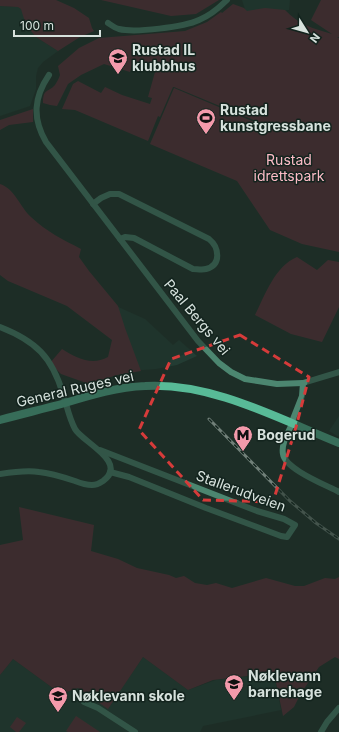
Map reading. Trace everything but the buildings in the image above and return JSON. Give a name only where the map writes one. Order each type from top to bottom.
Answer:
[{"type":"main road","name":"General Ruges vei","points":[[0,420],[125,388],[155,386],[179,387],[219,395],[339,443]]},
{"type":"street","points":[[108,23],[118,29],[131,30],[184,26],[205,17],[227,0]]},
{"type":"street","name":"Paal Bergs vei","points":[[49,75],[41,86],[36,109],[40,131],[46,142],[198,341],[218,364],[245,379],[280,385],[304,383],[339,372]]},
{"type":"street","name":"Paal Bergs vei","points":[[93,204],[110,194],[119,194],[209,239],[216,247],[217,256],[210,268],[202,270],[193,269],[134,238],[125,236],[120,239]]},
{"type":"street","name":"Stallerudveien","points":[[0,327],[15,332],[30,341],[52,366],[66,402],[72,424],[77,433],[86,441],[100,450],[257,511],[284,519],[295,525],[290,535],[285,537],[206,508],[129,477],[110,472],[107,458],[100,450]]},
{"type":"street","points":[[304,383],[302,396],[283,449],[284,459],[292,467],[339,492]]},
{"type":"street","points":[[0,474],[21,471],[39,472],[91,485],[102,481],[109,476],[110,472]]},
{"type":"street","points":[[84,702],[98,708],[135,732]]},
{"type":"street","points":[[321,732],[339,708]]},
{"type":"highlighted area","points":[[240,335],[309,377],[296,427],[273,502],[203,500],[139,430],[171,359]]},
{"type":"shaded area","points":[[242,0],[290,0],[289,10],[246,12]]},
{"type":"shaded area","points":[[0,6],[18,7],[21,9],[36,37],[58,51],[43,62],[38,68],[36,76],[36,89],[30,106],[0,116]]},
{"type":"shaded area","points":[[116,306],[145,319],[173,345],[179,340],[197,356],[177,365],[156,369],[142,370],[123,365]]},
{"type":"shaded area","points":[[339,416],[339,437],[329,431]]},
{"type":"shaded area","points":[[143,657],[188,690],[216,680],[274,673],[281,710],[203,726],[200,732],[0,732],[0,675],[13,659],[61,694],[78,688],[108,708]]},
{"type":"green space","points":[[0,0],[56,0],[74,8],[89,18],[94,31],[80,37],[58,51],[36,37],[26,25],[21,9],[18,7],[0,6]]},
{"type":"green space","points":[[101,0],[219,0],[196,14],[171,16]]},
{"type":"green space","name":"Rustad idrettspark","points":[[321,0],[339,0],[339,37],[337,37],[339,38],[339,252],[302,244],[270,230],[237,181],[150,144],[174,88],[261,125],[263,124],[174,87],[160,117],[158,116],[148,141],[75,110],[62,109],[73,84],[78,81],[101,93],[105,87],[122,95],[150,104],[152,98],[148,97],[155,72],[132,65],[130,72],[104,64],[81,75],[68,84],[57,106],[43,103],[43,98],[46,91],[55,85],[60,75],[58,66],[79,48],[99,38],[185,31],[207,22],[233,4],[244,8],[247,11],[265,8],[285,10],[295,19],[313,28],[332,34],[311,20]]},
{"type":"green space","points":[[33,109],[33,122],[9,125],[0,130],[0,120]]},
{"type":"green space","points":[[0,184],[5,186],[14,194],[27,213],[43,227],[81,249],[79,257],[118,306],[141,371],[117,375],[89,384],[61,374],[50,363],[62,349],[84,360],[102,360],[108,357],[112,340],[67,306],[8,281],[0,275]]},
{"type":"green space","points":[[297,257],[317,270],[328,260],[339,262],[339,307],[322,342],[291,334],[255,315],[267,290],[277,274],[289,261]]},
{"type":"green space","points":[[19,507],[94,525],[91,551],[118,559],[137,568],[176,578],[184,576],[195,583],[207,585],[216,583],[232,588],[266,578],[295,586],[304,586],[325,578],[335,579],[339,577],[339,659],[335,657],[319,667],[301,693],[294,707],[283,716],[274,673],[213,680],[188,690],[143,657],[108,709],[78,688],[61,694],[13,659],[0,675],[0,545],[23,540]]},
{"type":"green space","points":[[76,716],[100,732],[66,731]]},
{"type":"green space","points":[[17,717],[26,723],[19,732],[16,732],[10,727]]},
{"type":"railway","points":[[209,419],[290,501],[316,523],[339,539]]},
{"type":"place","name":"Rustad IL klubbhus","points":[[118,75]]},
{"type":"place","name":"Rustad kunstgressbane","points":[[206,135]]},
{"type":"place","name":"Bogerud","points":[[243,452]]},
{"type":"place","name":"Nøklevann barnehage","points":[[234,701]]},
{"type":"place","name":"Nøklevann skole","points":[[58,713]]}]
